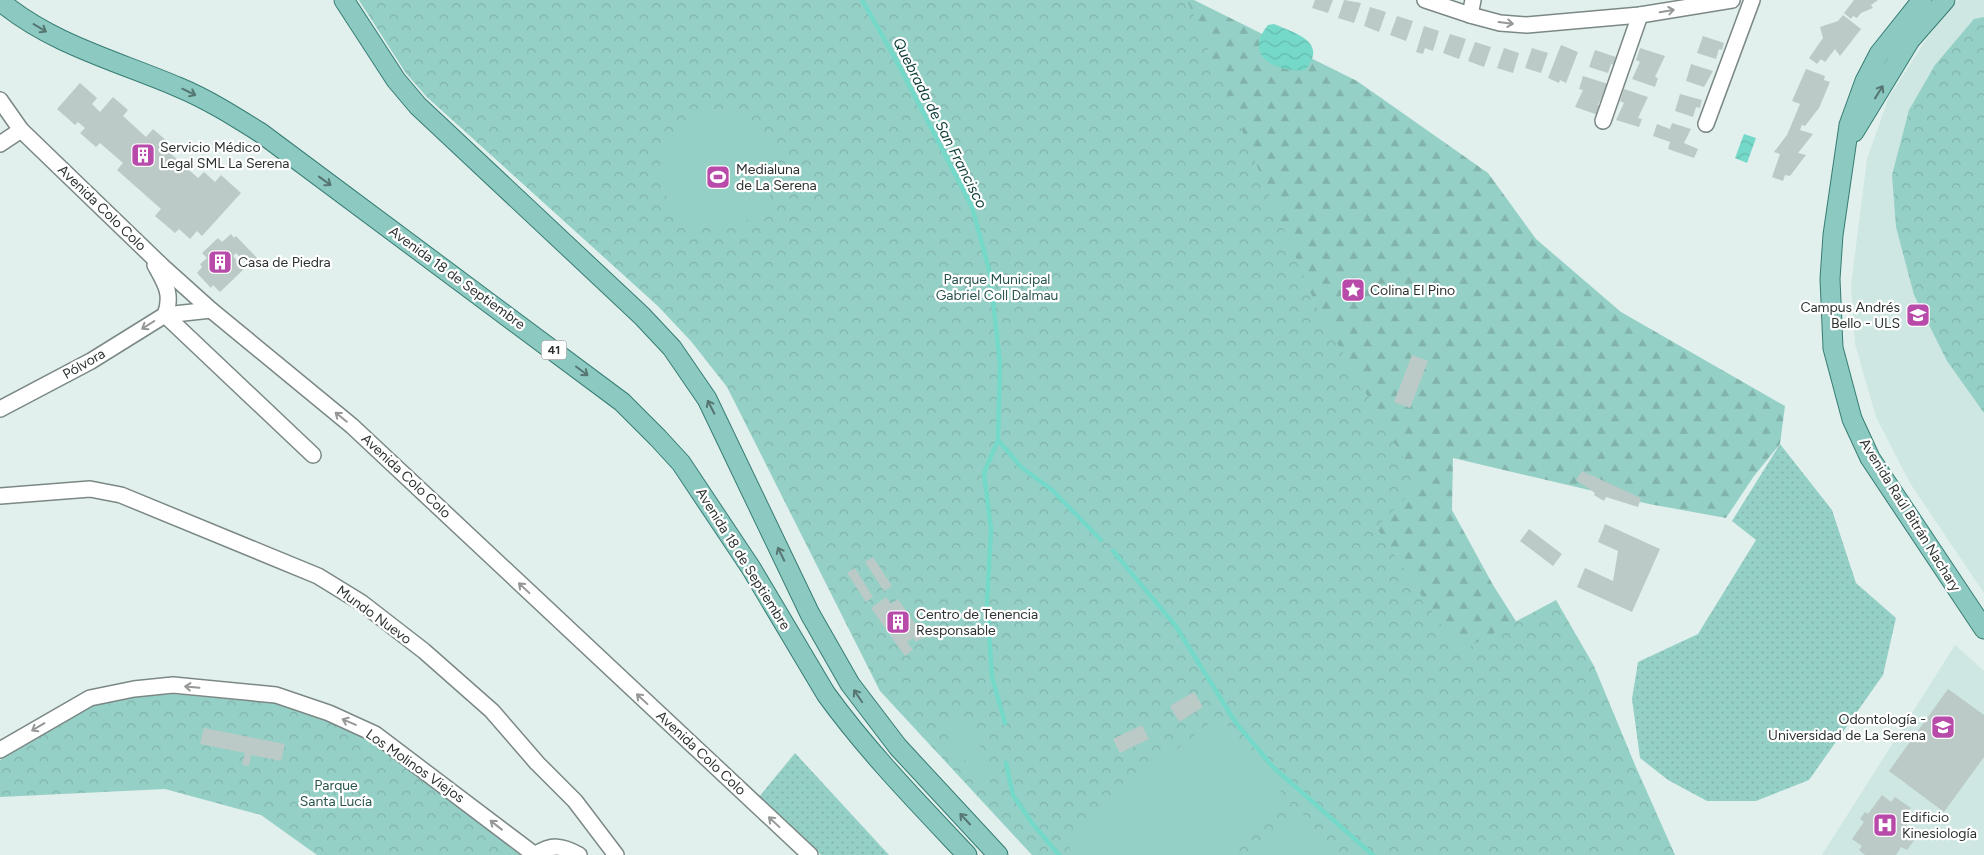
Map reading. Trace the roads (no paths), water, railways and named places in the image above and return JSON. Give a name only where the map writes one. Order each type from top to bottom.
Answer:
[{"type":"main road","name":"Avenida 18 de Septiembre","points":[[344,0],[396,80],[418,106],[642,316],[685,365],[707,399],[810,614],[850,684],[898,748],[998,855]]},
{"type":"main road","name":"Avenida Raúl Bitrán Nachary","points":[[1922,0],[1901,25],[1872,67],[1856,103],[1844,148],[1830,279],[1833,348],[1852,419],[1870,458],[1984,630]]},
{"type":"main road","points":[[1844,148],[1910,40],[1945,0]]},
{"type":"main road","name":"Avenida 18 de Septiembre","points":[[0,1],[56,38],[180,88],[253,128],[622,402],[681,463],[751,568],[826,694],[839,712],[888,771],[967,855]]},
{"type":"street","points":[[1425,0],[1470,16],[1500,23],[1527,25],[1640,15],[1732,0]]},
{"type":"street","points":[[1470,16],[1473,0]]},
{"type":"street","points":[[1706,124],[1752,0]]},
{"type":"street","points":[[1603,121],[1640,15]]},
{"type":"street","name":"Avenida Colo Colo","points":[[0,100],[21,130],[148,252],[211,310],[352,426],[810,855]]},
{"type":"street","points":[[0,144],[21,130]]},
{"type":"street","points":[[148,252],[165,282],[170,301],[165,315],[313,456]]},
{"type":"street","name":"Pólvora","points":[[0,409],[91,361],[165,315],[211,310]]},
{"type":"street","name":"Mundo Nuevo","points":[[0,496],[90,489],[121,495],[318,576],[362,603],[424,651],[492,711],[537,763],[575,801],[616,855]]},
{"type":"street","name":"Los Molinos Viejos","points":[[0,750],[90,698],[134,689],[173,685],[276,695],[329,713],[376,734],[535,855]]},
{"type":"street","points":[[535,855],[547,847],[561,846],[579,855]]},
{"type":"water","points":[[1274,24],[1299,35],[1311,46],[1313,52],[1311,60],[1305,70],[1294,70],[1274,65],[1261,54],[1259,46],[1261,36],[1268,25]]},
{"type":"water","points":[[1744,134],[1756,138],[1747,163],[1735,158]]},
{"type":"waterway","name":"Quebrada de San Francisco","points":[[862,0],[895,58],[972,207],[990,273],[1000,364],[998,440],[984,473],[991,529],[987,604],[992,677],[1005,723]]},
{"type":"waterway","name":"Quebrada de San Francisco","points":[[998,440],[1021,467],[1052,490],[1101,540]]},
{"type":"waterway","name":"Quebrada de San Francisco","points":[[1113,551],[1175,625],[1236,723],[1273,767],[1373,855]]},
{"type":"waterway","name":"Quebrada de San Francisco","points":[[1006,763],[1013,795],[1032,823],[1059,855]]},
{"type":"place","name":"Servicio Médico Legal SML La Serena","points":[[143,155]]},
{"type":"place","name":"Medialuna de La Serena","points":[[718,177]]},
{"type":"place","name":"Casa de Piedra","points":[[220,262]]},
{"type":"place","name":"Colina El Pino","points":[[1353,290]]},
{"type":"place","name":"Campus Andrés Bello - ULS","points":[[1918,315]]},
{"type":"place","name":"Centro de Tenencia Responsable","points":[[898,622]]},
{"type":"place","name":"Odontología - Universidad de La Serena","points":[[1943,727]]},
{"type":"place","name":"Edificio Kinesiología","points":[[1885,825]]},
{"type":"park label","name":"Parque Municipal Gabriel Coll Dalmau","points":[[997,288]]},
{"type":"park label","name":"Parque Santa Lucía","points":[[336,794]]}]
